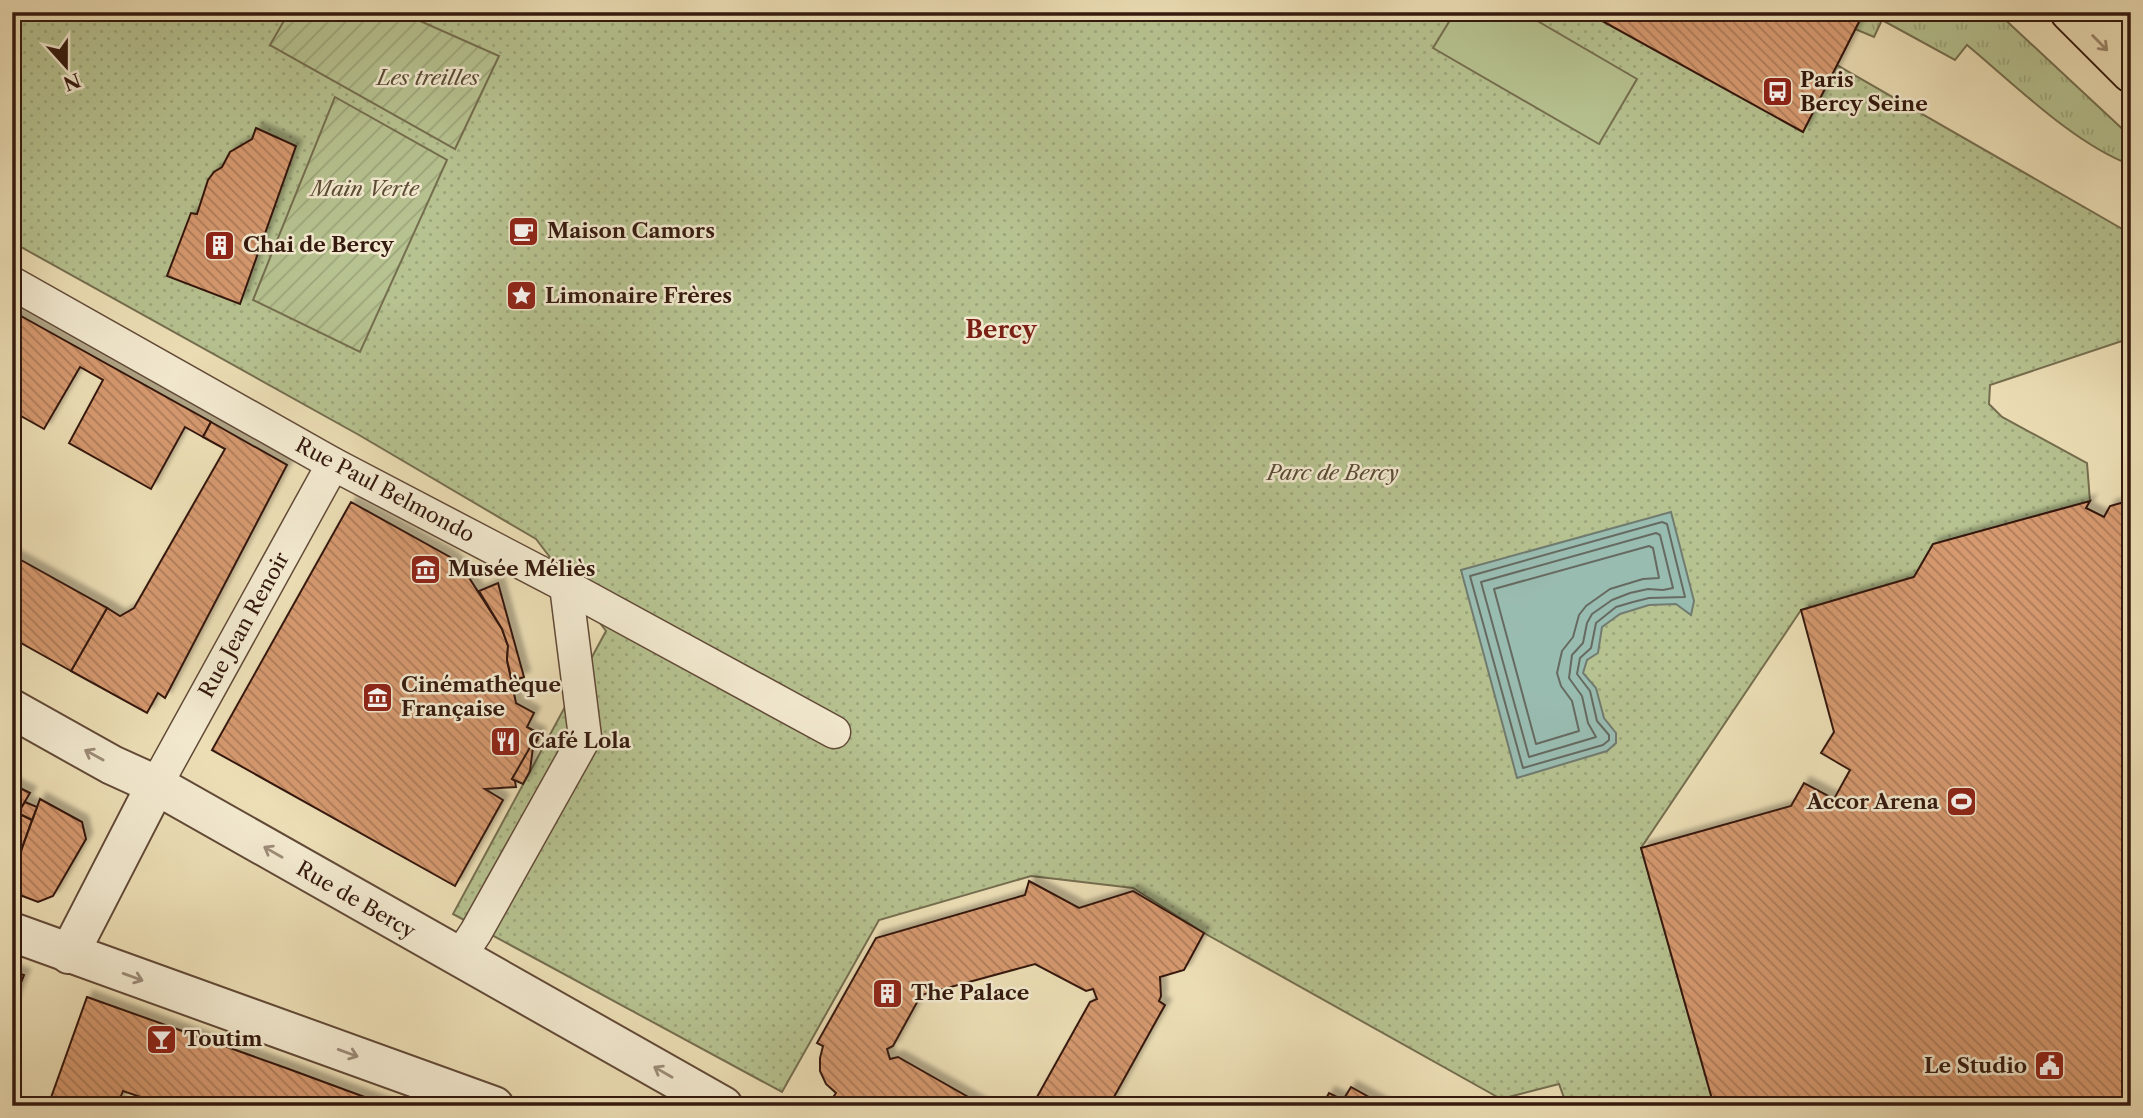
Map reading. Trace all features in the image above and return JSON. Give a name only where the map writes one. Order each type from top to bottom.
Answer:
[{"type":"main road","points":[[2070,12],[2131,73]]},
{"type":"main road","points":[[2105,12],[2131,30]]},
{"type":"street","name":"Rue Paul Belmondo","points":[[12,283],[333,464],[566,586],[834,732]]},
{"type":"street","name":"Rue Jean Renoir","points":[[156,785],[333,464]]},
{"type":"street","points":[[458,958],[476,932],[585,737],[566,586]]},
{"type":"street","name":"Rue de Bercy","points":[[12,709],[112,765],[156,785],[723,1106]]},
{"type":"street","points":[[69,954],[156,785]]},
{"type":"street","points":[[12,932],[494,1106]]},
{"type":"green space","name":"Parc de Bercy","points":[[12,12],[1864,12],[1837,65],[2131,234],[2131,338],[1990,385],[1989,404],[2002,417],[2087,463],[2090,501],[1933,544],[1914,577],[1801,610],[1641,848],[1714,1106],[1567,1106],[1559,1084],[1501,1099],[1204,933],[1133,888],[1031,876],[879,920],[782,1092],[453,914],[606,631],[536,539],[359,435],[12,242]]},
{"type":"green space","name":"Les treilles","points":[[289,12],[400,12],[499,56],[455,149],[270,45]]},
{"type":"green space","points":[[1455,12],[1522,12],[1637,79],[1599,144],[1433,48]]},
{"type":"green space","points":[[1864,12],[1997,12],[2131,137],[2131,165],[2088,143],[2066,128],[1967,45],[1955,60],[1882,20],[1874,37],[1855,29]]},
{"type":"green space","name":"Main Verte","points":[[335,97],[447,160],[360,352],[253,300]]},
{"type":"water","points":[[1671,512],[1694,601],[1691,615],[1676,604],[1649,605],[1620,614],[1602,627],[1598,653],[1587,660],[1583,673],[1596,688],[1604,718],[1616,733],[1616,743],[1607,751],[1517,778],[1461,570]]},
{"type":"building","name":"Paris Bercy Seine","points":[[1586,12],[1864,12],[1803,132]]},
{"type":"building","name":"Chai de Bercy","points":[[256,128],[296,146],[240,304],[167,276],[191,213],[197,214],[208,180],[222,167],[230,152],[252,139]]},
{"type":"building","points":[[12,311],[211,422],[203,437],[185,427],[151,489],[69,443],[103,380],[80,367],[44,429],[12,411]]},
{"type":"building","points":[[211,422],[287,465],[165,698],[158,693],[147,713],[71,671],[107,608],[120,616],[134,608],[225,449],[203,437]]},
{"type":"building","name":"Accor Arena","points":[[2090,501],[2086,508],[2104,517],[2110,506],[2128,501],[2131,511],[2131,1106],[1714,1106],[1641,848],[1791,806],[1804,783],[1834,799],[1850,770],[1821,753],[1834,732],[1801,610],[1914,577],[1933,544]]},
{"type":"building","name":"Cinémathèque Française","points":[[351,502],[450,557],[466,573],[502,629],[508,646],[507,660],[516,703],[534,713],[527,727],[540,734],[512,779],[516,787],[485,789],[503,800],[455,886],[212,750]]},
{"type":"building","points":[[12,555],[107,608],[71,671],[12,638]]},
{"type":"building","points":[[498,583],[524,677],[512,681],[507,660],[508,646],[502,629],[479,591]]},
{"type":"building","points":[[538,739],[533,747],[530,771],[523,784],[512,779],[533,742]]},
{"type":"building","points":[[12,784],[30,793],[18,813],[32,820],[22,848],[12,843]]},
{"type":"building","points":[[40,799],[82,822],[86,839],[53,896],[38,902],[12,892],[12,876]]},
{"type":"building","points":[[25,802],[37,807],[32,820],[18,813]]},
{"type":"building","points":[[12,843],[22,848],[12,876]]},
{"type":"building","name":"The Palace","points":[[1029,881],[1079,908],[1133,891],[1204,933],[1184,970],[1160,977],[1159,1001],[1165,1005],[1109,1106],[1032,1106],[1090,1002],[1097,999],[1093,989],[1086,991],[1035,964],[921,995],[893,1046],[887,1049],[890,1059],[898,1057],[984,1106],[845,1106],[832,1099],[836,1093],[826,1084],[820,1071],[823,1046],[817,1043],[876,938],[1025,895]]},
{"type":"building","points":[[12,971],[24,975],[12,1005]]},
{"type":"building","points":[[87,997],[389,1106],[167,1106],[123,1091],[117,1106],[48,1106]]},
{"type":"building","points":[[1351,1087],[1385,1106],[1322,1106],[1329,1093],[1343,1100]]},
{"type":"place","name":"Paris Bercy Seine","points":[[1777,92]]},
{"type":"place","name":"Maison Camors","points":[[524,231]]},
{"type":"place","name":"Chai de Bercy","points":[[220,245]]},
{"type":"place","name":"Limonaire Frères","points":[[522,296]]},
{"type":"place","name":"Musée Méliès","points":[[425,569]]},
{"type":"place","name":"Cinémathèque Française","points":[[378,697]]},
{"type":"place","name":"Café Lola","points":[[505,741]]},
{"type":"place","name":"Accor Arena","points":[[1962,802]]},
{"type":"place","name":"The Palace","points":[[888,993]]},
{"type":"place","name":"Toutim","points":[[161,1039]]},
{"type":"place","name":"Le Studio","points":[[2050,1066]]},
{"type":"district","name":"Bercy","points":[[1001,330]]}]
